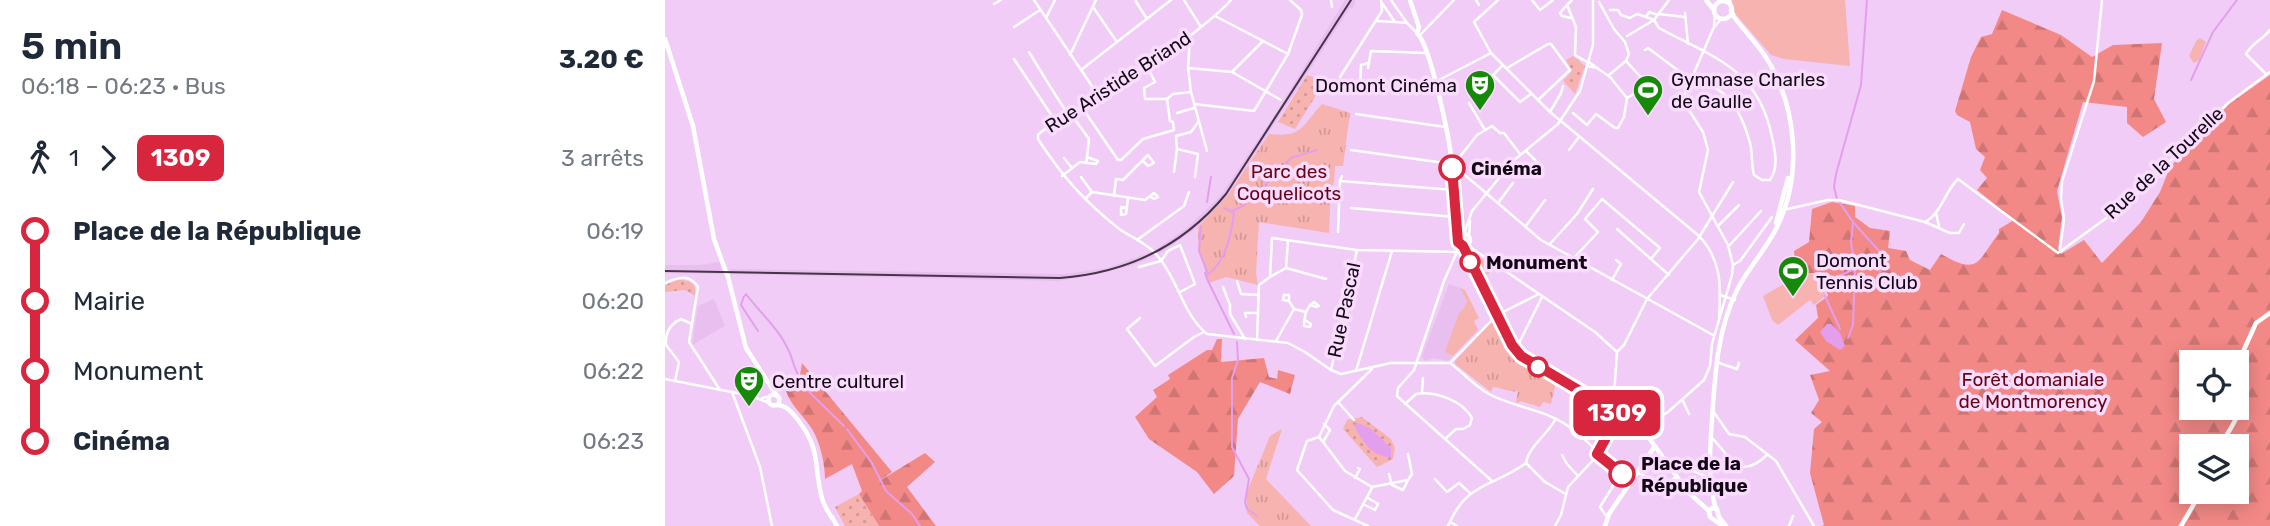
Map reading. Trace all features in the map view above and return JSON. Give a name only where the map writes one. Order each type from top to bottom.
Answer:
[{"type":"main road","points":[[1410,0],[1419,27],[1418,34],[1427,53],[1435,82],[1445,127],[1452,164],[1455,219],[1458,230],[1465,235]]},
{"type":"main road","points":[[1708,0],[1723,1],[1765,56],[1777,77],[1789,114],[1793,146],[1791,180],[1775,231],[1732,299],[1717,355],[1709,469],[1714,510],[1709,516],[1725,526]]},
{"type":"main road","points":[[1708,0],[1714,13],[1739,24]]},
{"type":"main road","points":[[1714,13],[1716,4],[1723,1]]},
{"type":"main road","points":[[1724,19],[1731,9]]},
{"type":"main road","points":[[665,41],[693,126],[712,225],[744,344],[778,397],[790,408],[813,442],[825,501],[837,526]]},
{"type":"main road","points":[[1455,219],[1462,244],[1515,350],[1545,372],[1591,396],[1642,428],[1689,492],[1714,510],[1725,526]]},
{"type":"main road","points":[[1462,244],[1465,235]]},
{"type":"main road","points":[[1462,244],[1465,235]]},
{"type":"main road","points":[[2228,434],[2243,397],[2244,389],[2238,363],[2256,323],[2270,313]]},
{"type":"main road","points":[[768,380],[772,390],[769,400],[773,405],[784,406],[796,417]]},
{"type":"main road","points":[[771,396],[778,397]]},
{"type":"main road","points":[[773,405],[778,397]]},
{"type":"main road","points":[[1605,526],[1655,446]]},
{"type":"main road","points":[[2181,526],[2194,504]]},
{"type":"street","points":[[994,5],[1001,0]]},
{"type":"street","points":[[1034,0],[1098,95]]},
{"type":"street","points":[[1046,18],[1055,0]]},
{"type":"street","points":[[1070,55],[1096,0]]},
{"type":"street","points":[[1135,0],[1147,19]]},
{"type":"street","points":[[1081,70],[1171,0]]},
{"type":"street","points":[[1184,0],[1201,27]]},
{"type":"street","name":"Rue Aristide Briand","points":[[1062,176],[1037,137],[1067,114],[1148,67],[1215,16],[1231,0]]},
{"type":"street","points":[[1177,113],[1194,106],[1254,111],[1288,54],[1302,15],[1301,10],[1290,0]]},
{"type":"street","points":[[1331,0],[1332,7]]},
{"type":"street","points":[[1391,0],[1406,23],[1418,34],[1430,27],[1454,0]]},
{"type":"street","points":[[1476,0],[1479,5]]},
{"type":"street","points":[[1497,0],[1474,22],[1491,53],[1560,121],[1699,236],[1709,248],[1717,265],[1719,324]]},
{"type":"street","points":[[1532,0],[1540,10],[1553,0]]},
{"type":"street","points":[[1571,18],[1560,13],[1572,0]]},
{"type":"street","points":[[1465,235],[1475,208],[1486,194],[1520,155],[1560,121],[1580,90],[1589,64],[1595,32],[1593,0]]},
{"type":"street","points":[[1627,36],[1654,20],[1669,0]]},
{"type":"street","points":[[1730,0],[1731,9]]},
{"type":"street","points":[[1925,222],[1936,213],[1943,198],[1958,179],[2059,252],[2064,219],[2060,199],[2062,181],[2094,81],[2102,0]]},
{"type":"street","points":[[1381,1],[1395,22]]},
{"type":"street","points":[[1340,77],[1382,11],[1381,1]]},
{"type":"street","points":[[1599,2],[1614,29],[1625,42],[1629,54],[1626,61],[1608,75]]},
{"type":"street","points":[[1567,5],[1577,32],[1575,55],[1608,75],[1627,98],[1624,117],[1618,128],[1597,114],[1587,125],[1573,113]]},
{"type":"street","points":[[1093,7],[1117,41]]},
{"type":"street","points":[[1014,27],[1040,10]]},
{"type":"street","points":[[1610,10],[1618,10],[1621,15],[1630,18],[1637,14],[1654,20],[1660,28],[1742,75],[1765,113],[1771,129],[1776,160],[1770,180],[1754,176],[1750,142],[1727,94],[1710,84],[1691,80],[1648,48],[1645,50]]},
{"type":"street","points":[[1646,17],[1649,12],[1685,15],[1688,44]]},
{"type":"street","points":[[1714,13],[1713,29],[1685,94],[1685,100],[1706,139],[1708,152],[1699,192],[1728,247],[1733,265],[1732,299],[1714,336],[1708,377],[1714,379]]},
{"type":"street","points":[[1215,16],[1288,54]]},
{"type":"street","points":[[1713,29],[1724,19]]},
{"type":"street","points":[[1375,22],[1406,23]]},
{"type":"street","points":[[2268,73],[2246,54],[2251,46],[2270,30]]},
{"type":"street","points":[[1190,36],[1188,68],[1191,92],[1207,151]]},
{"type":"street","points":[[1232,72],[1263,41]]},
{"type":"street","points":[[1507,68],[1551,44],[1570,70],[1538,100]]},
{"type":"street","points":[[1029,52],[1067,114]]},
{"type":"street","points":[[1360,88],[1361,65],[1368,65],[1369,52],[1427,53]]},
{"type":"street","points":[[1435,82],[1491,53]]},
{"type":"street","points":[[1014,59],[1056,122]]},
{"type":"street","points":[[1626,61],[1649,85],[1660,89]]},
{"type":"street","points":[[1484,84],[1503,65]]},
{"type":"street","points":[[1148,67],[1154,82],[1144,89],[1145,99],[1167,99],[1173,94],[1191,92]]},
{"type":"street","points":[[1188,68],[1232,72],[1281,100]]},
{"type":"street","name":"Rue de la Tourelle","points":[[2059,252],[2130,201],[2228,103],[2268,73]]},
{"type":"street","points":[[1493,75],[1520,102],[1531,94]]},
{"type":"street","points":[[1627,98],[1649,85]]},
{"type":"street","points":[[1550,112],[1563,86]]},
{"type":"street","points":[[1081,106],[1118,160],[1121,160],[1143,139],[1174,130],[1167,99]]},
{"type":"street","points":[[1469,103],[1485,130]]},
{"type":"street","points":[[1356,114],[1445,127]]},
{"type":"street","points":[[1076,121],[1089,139],[1086,163]]},
{"type":"street","points":[[1174,172],[1177,149],[1175,136],[1191,132],[1199,121]]},
{"type":"street","points":[[1452,164],[1477,135],[1493,126],[1500,134],[1504,133],[1520,155]]},
{"type":"street","points":[[1569,150],[1580,137]]},
{"type":"street","points":[[1177,149],[1198,154],[1195,177]]},
{"type":"street","points":[[1351,150],[1452,164],[1525,227],[1549,244],[1714,336]]},
{"type":"street","points":[[1526,151],[1539,164],[1535,168]]},
{"type":"street","points":[[1087,157],[1096,158],[1098,163],[1080,162],[1062,176],[1117,226],[1151,249],[1204,332],[1219,337],[1276,341],[1301,349],[1331,370],[1341,373],[1391,363],[1450,363],[1490,394],[1570,427],[1584,437],[1597,454],[1632,479]]},
{"type":"street","points":[[1064,158],[1072,169]]},
{"type":"street","points":[[1114,196],[1116,179],[1123,180],[1143,161]]},
{"type":"street","points":[[1338,232],[1342,176]]},
{"type":"street","points":[[1081,177],[1092,192],[1145,201],[1150,197],[1154,200],[1158,197],[1154,194]]},
{"type":"street","points":[[1340,181],[1454,190]]},
{"type":"street","points":[[1613,410],[1617,352],[1647,299],[1713,217],[1733,182]]},
{"type":"street","points":[[1498,203],[1513,184]]},
{"type":"street","points":[[1549,244],[1577,214],[1593,189]]},
{"type":"street","points":[[1085,199],[1092,192]]},
{"type":"street","points":[[1137,240],[1184,206],[1189,192]]},
{"type":"street","points":[[1126,208],[1128,198]]},
{"type":"street","points":[[1573,259],[1598,232],[1585,219],[1602,198],[1660,248],[1651,260]]},
{"type":"street","points":[[1525,227],[1545,200]]},
{"type":"street","points":[[1782,208],[1792,209],[1839,200],[1925,222],[1950,233],[1957,234],[1964,224]]},
{"type":"street","points":[[1718,226],[1739,205]]},
{"type":"street","points":[[1351,208],[1455,219]]},
{"type":"street","points":[[1728,247],[1761,211]]},
{"type":"street","points":[[1936,213],[1939,227]]},
{"type":"street","points":[[1733,265],[1741,261],[1772,217]]},
{"type":"street","points":[[1616,229],[1669,275]]},
{"type":"street","points":[[1270,277],[1272,238],[1357,250],[1458,252]]},
{"type":"street","points":[[1286,268],[1288,241]]},
{"type":"street","points":[[1492,481],[1398,398],[1398,388],[1411,375],[1417,363],[1446,276],[1462,244],[1595,332],[1617,352]]},
{"type":"street","points":[[1139,267],[1161,261],[1167,253],[1180,245],[1195,284],[1180,292]]},
{"type":"street","name":"Rue Pascal","points":[[1331,370],[1357,250]]},
{"type":"street","points":[[1356,371],[1392,251]]},
{"type":"street","points":[[1612,280],[1621,265],[1616,260]]},
{"type":"street","points":[[1257,340],[1259,284],[1286,268],[1326,279]]},
{"type":"street","points":[[665,283],[678,278],[690,279],[696,284],[698,291],[689,342],[714,379],[717,389]]},
{"type":"street","points":[[1237,281],[1242,295],[1259,295]]},
{"type":"street","points":[[1223,287],[1230,305],[1230,314],[1245,339]]},
{"type":"street","points":[[1720,295],[1732,299]]},
{"type":"street","points":[[1450,363],[1497,314],[1540,296]]},
{"type":"street","points":[[1515,350],[1540,296]]},
{"type":"street","points":[[1289,301],[1294,309],[1306,312]]},
{"type":"street","points":[[1305,320],[1310,305]]},
{"type":"street","points":[[1245,307],[1246,315],[1258,313]]},
{"type":"street","points":[[1276,341],[1294,309]]},
{"type":"street","points":[[675,381],[678,360],[666,345],[666,339],[671,325],[682,318],[692,324]]},
{"type":"street","points":[[1140,318],[1127,329],[1155,366],[1204,332]]},
{"type":"street","points":[[1716,362],[1737,369],[1739,363]]},
{"type":"street","points":[[1642,428],[1650,426],[1683,401],[1702,383],[1710,366]]},
{"type":"street","points":[[1368,526],[1333,510],[1299,474],[1297,466],[1307,441],[1319,436],[1329,413],[1372,368]]},
{"type":"street","points":[[665,379],[755,397],[771,396]]},
{"type":"street","points":[[1422,393],[1423,379]]},
{"type":"street","points":[[732,392],[760,467],[772,526]]},
{"type":"street","points":[[737,405],[740,393]]},
{"type":"street","points":[[1405,404],[1412,396],[1422,393],[1445,397],[1471,415],[1470,425],[1456,429],[1445,439]]},
{"type":"street","points":[[1570,427],[1591,396]]},
{"type":"street","points":[[755,397],[773,405]]},
{"type":"street","points":[[1683,401],[1689,414]]},
{"type":"street","points":[[1338,402],[1354,420]]},
{"type":"street","points":[[1713,411],[1730,434],[1745,437],[1768,454],[1781,469],[1815,526]]},
{"type":"street","points":[[1555,526],[1561,515],[1565,493],[1577,475],[1597,454],[1619,414]]},
{"type":"street","points":[[1457,526],[1449,524],[1455,509],[1470,493],[1527,463],[1530,451],[1556,419]]},
{"type":"street","points":[[1323,442],[1330,430],[1324,424]]},
{"type":"street","points":[[1319,436],[1342,468],[1372,487],[1408,480]]},
{"type":"street","points":[[1711,437],[1724,456],[1736,465],[1751,466],[1768,454]]},
{"type":"street","points":[[1389,474],[1392,485],[1403,491],[1412,474],[1408,454]]},
{"type":"street","points":[[1562,454],[1577,475]]},
{"type":"street","points":[[1527,463],[1545,482],[1565,493]]},
{"type":"street","points":[[1709,469],[1694,465],[1691,470],[1710,478]]},
{"type":"street","points":[[1355,478],[1360,469],[1358,468]]},
{"type":"street","points":[[1608,518],[1600,507],[1621,473]]},
{"type":"street","points":[[1637,473],[1667,484],[1677,476]]},
{"type":"street","points":[[1435,479],[1447,492],[1459,483],[1470,493]]},
{"type":"street","points":[[1355,519],[1372,487]]},
{"type":"street","points":[[1363,504],[1375,510],[1378,504],[1367,498]]},
{"type":"street","points":[[1789,526],[1793,516]]},
{"type":"shaded area","points":[[1345,0],[1355,0],[1352,9],[1350,8],[1228,195],[1198,227],[1159,254],[1155,250],[1188,227],[1221,195],[1281,105]]},
{"type":"shaded area","points":[[1151,252],[1155,256],[1130,266],[1059,281],[731,274],[730,269],[1065,274],[1108,268]]},
{"type":"shaded area","points":[[720,262],[723,274],[666,273],[665,277],[665,265]]},
{"type":"shaded area","points":[[1449,284],[1460,288],[1467,301],[1445,352],[1453,356],[1448,361],[1434,358],[1425,361],[1422,356]]},
{"type":"shaded area","points":[[714,299],[725,326],[692,345],[698,306]]},
{"type":"shaded area","points":[[1827,324],[1831,324],[1840,333],[1845,346],[1840,350],[1826,341],[1820,332]]},
{"type":"shaded area","points":[[1358,423],[1370,428],[1391,448],[1391,457],[1379,455],[1368,447],[1354,425]]},
{"type":"green space","points":[[1732,0],[1845,0],[1850,66],[1784,59],[1771,55],[1733,11]]},
{"type":"green space","name":"Forêt domaniale de Montmorency","points":[[2002,10],[2061,35],[2092,57],[2113,45],[2162,43],[2154,99],[2166,122],[2143,137],[2127,123],[2127,107],[2083,102],[2057,191],[2062,217],[2058,250],[2061,254],[2084,240],[2102,263],[2141,222],[2160,192],[2170,167],[2229,104],[2270,75],[2270,526],[1822,526],[1824,525],[1810,473],[1814,429],[1822,422],[1811,413],[1819,400],[1810,375],[1830,371],[1795,340],[1818,318],[1816,305],[1828,296],[1821,272],[1797,275],[1794,251],[1809,242],[1812,209],[1832,202],[1855,206],[1855,217],[1870,228],[1890,231],[1888,248],[1906,251],[1910,260],[1930,270],[1941,254],[1953,261],[1970,265],[1981,258],[1999,233],[1999,229],[2014,220],[1977,190],[1987,178],[1980,170],[1985,157],[1976,149],[1970,122],[1955,111],[1971,57],[1981,37],[1992,34]]},
{"type":"green space","points":[[2200,38],[2206,42],[2199,60],[2194,63],[2189,56]]},
{"type":"green space","points":[[1573,56],[1585,66],[1575,94],[1563,81],[1572,71],[1566,60]]},
{"type":"green space","points":[[1307,75],[1325,81],[1295,129],[1278,122]]},
{"type":"green space","name":"Parc des Coquelicots","points":[[1322,104],[1350,113],[1343,166],[1335,166],[1331,188],[1329,233],[1259,222],[1256,273],[1258,285],[1226,277],[1209,283],[1199,251],[1198,227],[1228,195],[1269,134],[1295,132],[1305,125]]},
{"type":"green space","points":[[1472,253],[1494,266],[1488,274],[1481,277],[1470,255]]},
{"type":"green space","name":"Domont Tennis Club","points":[[1818,273],[1820,285],[1826,295],[1814,305],[1810,300],[1778,325],[1772,320],[1763,296],[1798,276]]},
{"type":"green space","points":[[677,280],[691,283],[695,288],[695,296],[685,290],[665,292],[665,285]]},
{"type":"green space","points":[[1460,288],[1465,290],[1479,318],[1474,321],[1478,330],[1453,356],[1445,352],[1459,313],[1467,301]]},
{"type":"green space","points":[[1493,320],[1496,320],[1513,357],[1556,382],[1551,404],[1543,402],[1540,407],[1520,401],[1518,403],[1518,391],[1493,387],[1491,392],[1455,364]]},
{"type":"green space","points":[[1217,339],[1222,339],[1221,362],[1264,358],[1269,377],[1277,379],[1278,370],[1295,375],[1290,394],[1260,382],[1238,419],[1234,476],[1214,494],[1197,472],[1149,439],[1135,417],[1157,397],[1153,390],[1170,379],[1168,375],[1207,350],[1212,350]]},
{"type":"green space","points":[[802,363],[892,472],[876,483],[925,453],[935,462],[907,487],[936,526],[879,526],[859,494],[862,491],[852,464],[825,479],[815,434],[786,391],[799,381]]},
{"type":"green space","points":[[1362,417],[1391,439],[1395,448],[1393,459],[1377,467],[1343,429],[1347,420]]},
{"type":"green space","points":[[1282,429],[1266,479],[1311,526],[1260,526],[1247,513],[1246,494],[1270,436]]},
{"type":"green space","points":[[859,494],[879,526],[845,526],[835,507]]},
{"type":"waterway","points":[[1837,199],[1834,187],[1836,174],[1861,85],[1867,0]]},
{"type":"waterway","points":[[2191,80],[2213,32],[2237,0]]},
{"type":"waterway","points":[[1310,152],[1317,150]]},
{"type":"waterway","points":[[1263,187],[1291,158],[1307,153]]},
{"type":"waterway","points":[[1207,202],[1211,177]]},
{"type":"waterway","points":[[1232,211],[1243,206],[1261,189]]},
{"type":"waterway","points":[[1822,283],[1855,269],[1851,242],[1853,222],[1840,203]]},
{"type":"waterway","points":[[1207,275],[1219,263],[1229,239],[1234,213],[1224,208]]},
{"type":"waterway","points":[[1853,222],[1879,251],[1880,272]]},
{"type":"waterway","points":[[1201,226],[1199,251],[1207,271],[1205,273],[1234,334]]},
{"type":"waterway","points":[[1848,338],[1853,325],[1855,270]]},
{"type":"waterway","points":[[743,298],[746,294],[779,334],[789,351],[800,383],[844,426]]},
{"type":"waterway","points":[[1825,296],[1840,329]]},
{"type":"waterway","points":[[743,299],[741,305],[758,331]]},
{"type":"waterway","points":[[1237,342],[1238,360],[1232,378],[1232,447],[1249,479],[1245,502],[1247,509],[1257,516]]},
{"type":"waterway","points":[[847,429],[872,463],[886,491],[912,514],[920,526]]},
{"type":"railway","points":[[665,271],[1060,278],[1085,275],[1131,263],[1172,242],[1191,228],[1226,194],[1351,0]]},
{"type":"bus line","name":"1309","points":[[1452,168],[1458,242],[1463,246],[1512,345],[1521,356],[1619,414],[1597,454],[1622,474]]},
{"type":"place","name":"Domont Cinéma","points":[[1480,112]]},
{"type":"place","name":"Gymnase Charles de Gaulle","points":[[1648,117]]},
{"type":"place","name":"Cinéma","points":[[1452,168]]},
{"type":"place","name":"Monument","points":[[1470,262]]},
{"type":"place","name":"Domont Tennis Club","points":[[1793,298]]},
{"type":"place","name":"Centre culturel","points":[[749,408]]},
{"type":"place","name":"Place de la République","points":[[1622,474]]}]
